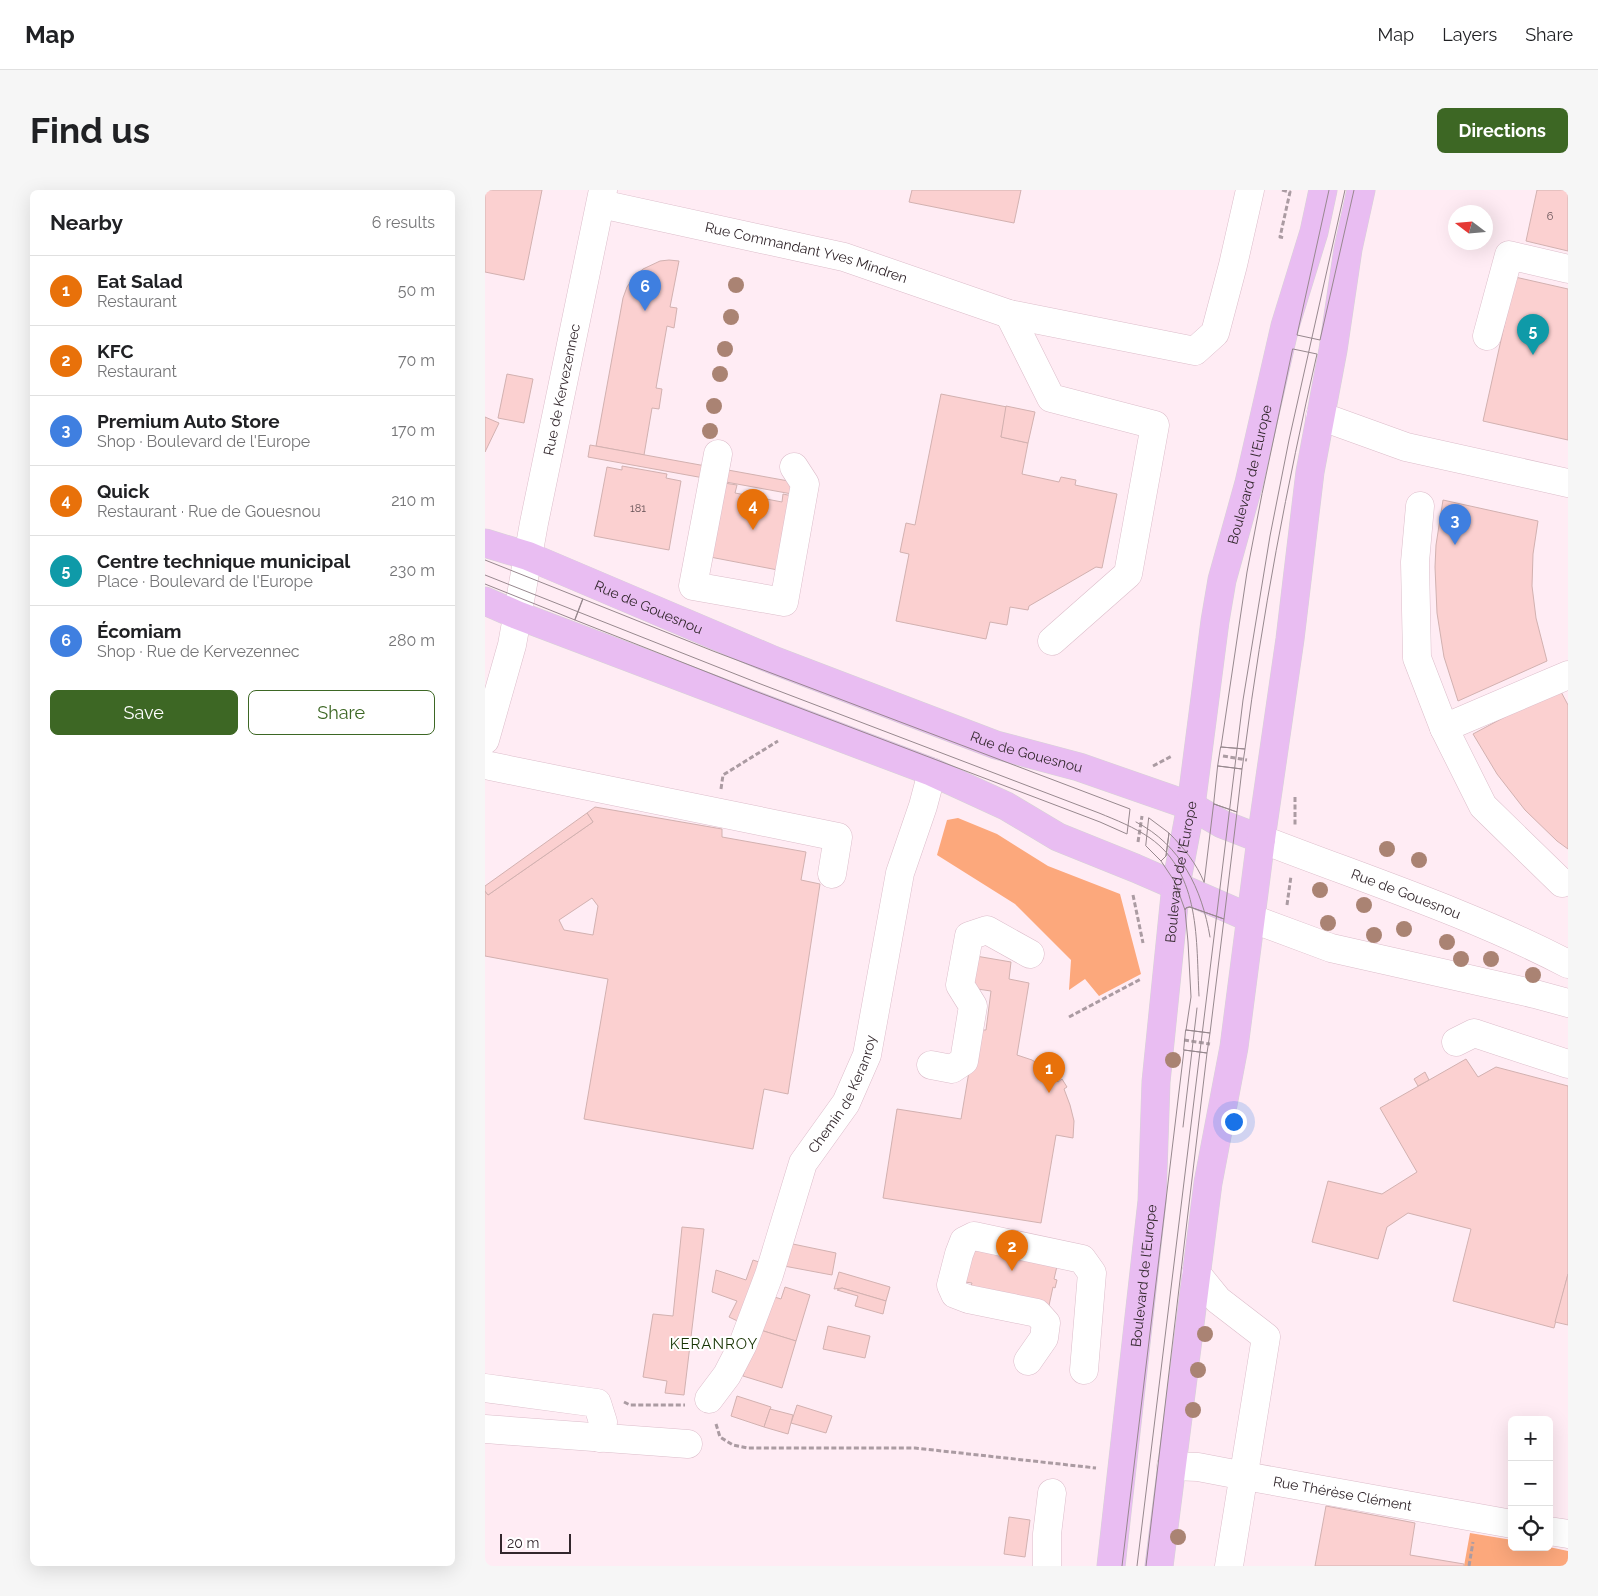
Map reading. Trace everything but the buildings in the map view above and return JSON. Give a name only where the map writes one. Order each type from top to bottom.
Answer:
[{"type":"main road","name":"Boulevard de l'Europe","points":[[1111,1566],[1152,1200],[1156,1082],[1176,885],[1191,806],[1222,580],[1249,484],[1285,326],[1314,232],[1323,190]]},
{"type":"main road","points":[[1159,1566],[1195,1273],[1208,1183],[1234,1047],[1261,839],[1290,639],[1310,472],[1333,350],[1348,249],[1361,190]]},
{"type":"main road","name":"Rue de Gouesnou","points":[[485,543],[528,556],[773,660],[996,745],[1079,767],[1191,806],[1222,824],[1261,839]]},
{"type":"main road","points":[[485,601],[519,603],[932,772],[1006,806],[1058,836],[1251,918]]},
{"type":"street","name":"Rue Commandant Yves Mindren","points":[[602,197],[844,257],[1009,314],[1195,351],[1215,333],[1250,190]]},
{"type":"street","name":"Rue de Kervezennec","points":[[485,740],[512,645],[528,556],[602,197]]},
{"type":"street","points":[[1487,336],[1509,255],[1568,269]]},
{"type":"street","points":[[1009,314],[1051,398],[1155,425],[1128,574],[1052,641]]},
{"type":"street","points":[[1320,416],[1406,447],[1568,483]]},
{"type":"street","points":[[718,454],[693,586],[784,602],[805,484],[794,467]]},
{"type":"street","points":[[1421,506],[1415,562],[1417,658],[1444,728],[1483,806],[1562,883]]},
{"type":"street","points":[[1444,728],[1568,675]]},
{"type":"street","points":[[485,765],[838,837],[832,874]]},
{"type":"street","name":"Chemin de Keranroy","points":[[709,1399],[727,1375],[743,1344],[769,1275],[803,1163],[846,1103],[867,1056],[900,872],[923,806],[932,772]]},
{"type":"street","name":"Rue de Gouesnou","points":[[1261,839],[1366,878],[1521,940],[1568,964]]},
{"type":"street","points":[[1251,918],[1331,948],[1568,1003]]},
{"type":"street","points":[[931,1065],[952,1069],[964,1061],[973,1006],[960,985],[969,936],[987,930],[1030,954]]},
{"type":"street","points":[[1456,1042],[1474,1033],[1568,1064]]},
{"type":"street","points":[[1028,1360],[1044,1338],[1046,1323],[1037,1313],[955,1294],[951,1285],[964,1240],[974,1236],[1082,1259],[1092,1273],[1084,1370]]},
{"type":"street","points":[[1195,1273],[1218,1300],[1267,1337],[1229,1566]]},
{"type":"street","points":[[485,1388],[597,1403],[603,1422],[600,1438]]},
{"type":"street","points":[[485,1429],[688,1444]]},
{"type":"street","name":"Rue Thérèse Clément","points":[[1171,1466],[1198,1467],[1508,1523]]},
{"type":"street","points":[[1047,1566],[1047,1534],[1052,1493]]},
{"type":"street","points":[[1553,1532],[1568,1534]]},
{"type":"path","points":[[1282,190],[1290,192],[1280,237],[1288,238]]},
{"type":"path","points":[[723,775],[781,739]]},
{"type":"path","points":[[1198,752],[1272,763]]},
{"type":"path","points":[[1069,1017],[1148,975]]},
{"type":"path","points":[[1184,1040],[1214,1045]]},
{"type":"path","points":[[622,1401],[631,1405],[687,1405],[709,1399],[720,1436],[733,1445],[749,1448],[915,1448],[1096,1468]]},
{"type":"shaded area","points":[[958,818],[997,834],[1048,866],[1120,894],[1141,974],[1099,996],[1085,979],[1069,990],[1071,960],[1015,904],[937,855],[947,820]]},
{"type":"shaded area","points":[[1470,1533],[1508,1539],[1508,1551],[1553,1551],[1553,1548],[1568,1551],[1568,1566],[1464,1566]]},
{"type":"tram line","points":[[1329,190],[1297,335],[1320,340],[1354,190]]},
{"type":"tram line","points":[[1137,1566],[1243,700],[1270,536],[1289,440],[1345,190]]},
{"type":"tram line","points":[[1293,349],[1317,354],[1295,452],[1276,551],[1245,749],[1221,747],[1247,572],[1293,349]]},
{"type":"tram line","points":[[485,560],[583,599],[575,620],[485,584]]},
{"type":"tram line","points":[[485,575],[758,683],[1099,813],[1144,834],[1167,853],[1179,870],[1187,889],[1196,931],[1199,996]]},
{"type":"tram line","points":[[583,599],[713,651],[1130,809],[1127,834],[575,620],[583,599]]},
{"type":"tram line","points":[[1221,747],[1245,749],[1242,769],[1218,766],[1221,747]]},
{"type":"tram line","points":[[1218,766],[1242,769],[1237,812],[1214,804],[1218,766]]},
{"type":"tram line","points":[[1214,804],[1237,812],[1224,919],[1190,907],[1185,910],[1175,882],[1161,861],[1166,856],[1169,833],[1189,856],[1204,882],[1214,804]]},
{"type":"tram line","points":[[1149,818],[1169,833],[1166,856],[1161,861],[1146,846],[1149,818]]},
{"type":"tram line","points":[[1136,822],[1165,843],[1187,870],[1201,902],[1210,937]]},
{"type":"tram line","points":[[1190,907],[1224,919],[1210,1033],[1186,1030],[1191,997],[1185,910],[1190,907]]},
{"type":"tram line","points":[[1183,1127],[1197,1008]]},
{"type":"tram line","points":[[1186,1030],[1210,1033],[1207,1053],[1184,1050],[1186,1030]]},
{"type":"tram line","points":[[1122,1566],[1184,1050],[1207,1053],[1146,1566]]},
{"type":"place","name":"Écomiam","points":[[645,311]]},
{"type":"place","name":"Centre technique municipal","points":[[1533,355]]},
{"type":"place","name":"Quick","points":[[753,530]]},
{"type":"place","name":"Premium Auto Store","points":[[1455,545]]},
{"type":"place","name":"Eat Salad","points":[[1049,1093]]},
{"type":"place","name":"KFC","points":[[1012,1271]]},
{"type":"district","name":"KERANROY","points":[[714,1344]]}]
